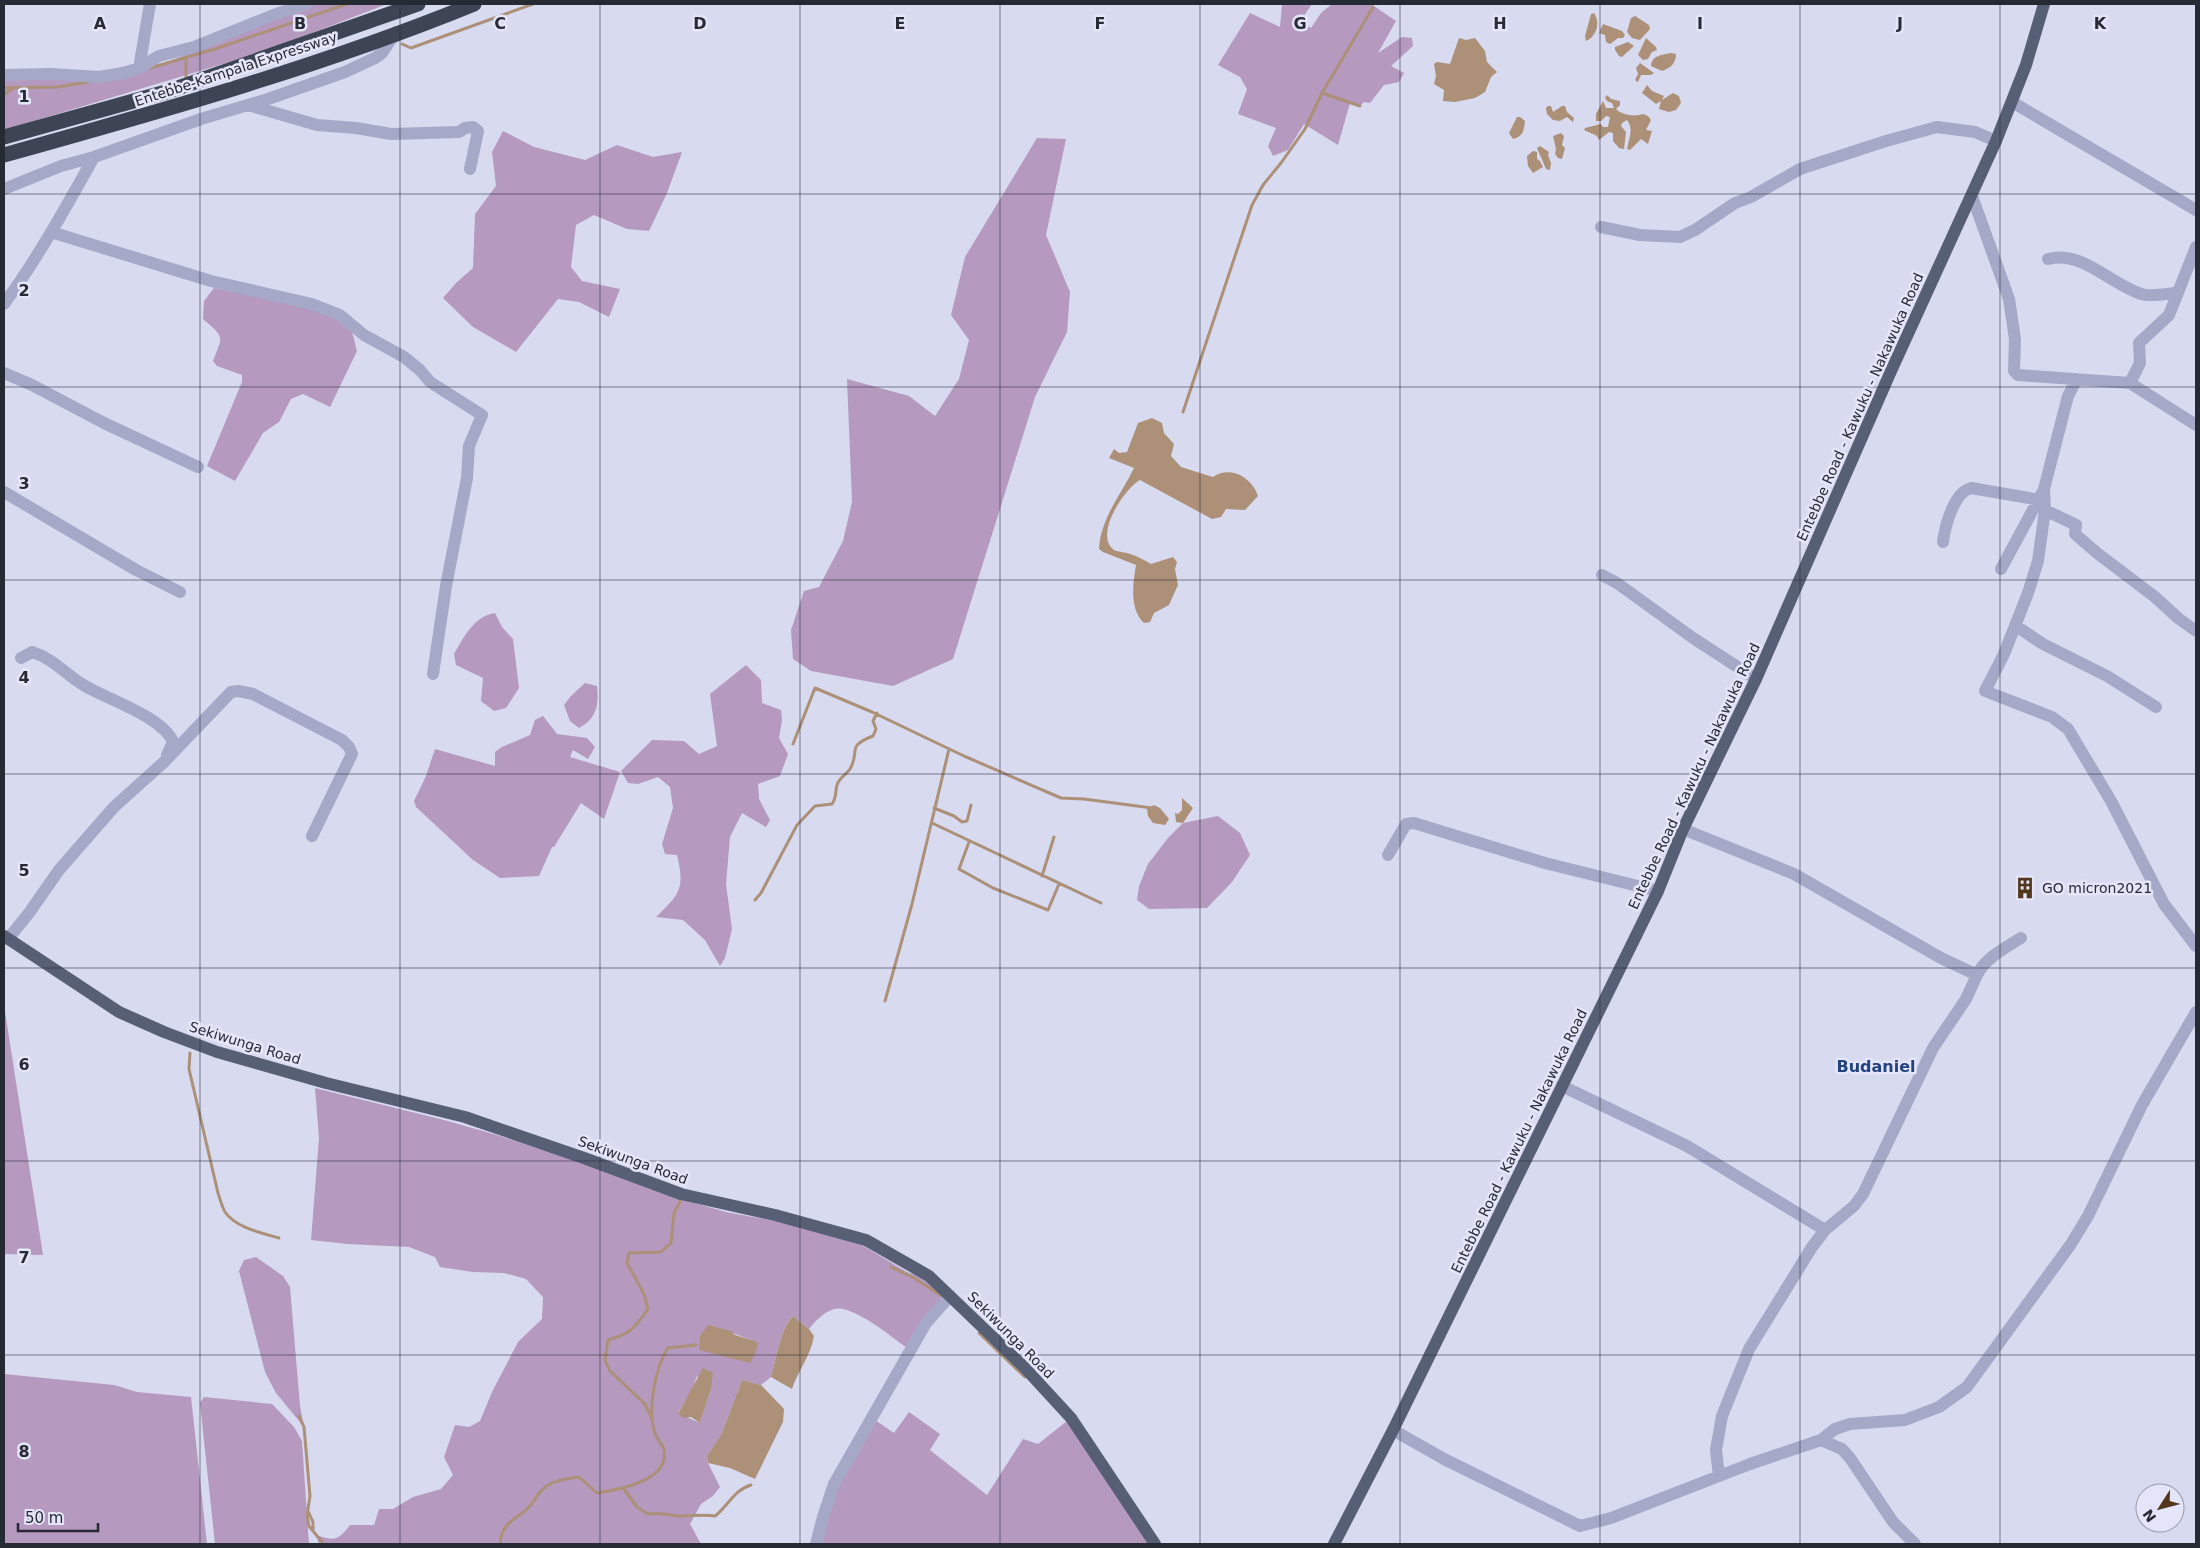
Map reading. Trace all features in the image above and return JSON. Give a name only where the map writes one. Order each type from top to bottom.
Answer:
[{"type":"highway","name":"Entebbe-Kampala Expressway","points":[[4,137],[166,92],[418,4]]},
{"type":"highway","name":"Entebbe-Kampala Expressway","points":[[4,155],[124,122],[272,76],[474,4]]},
{"type":"main road","name":"Entebbe Road - Kawuku - Nakawuka Road","points":[[1334,1544],[1393,1430],[1658,891],[1683,830],[1756,679],[1891,371],[1996,141],[2012,102],[2044,4]]},
{"type":"main road","name":"Sekiwunga Road","points":[[6,937],[112,1007],[169,1035],[217,1052],[326,1083],[464,1117],[681,1194],[775,1215],[866,1240],[928,1276],[1025,1368],[1071,1418],[1155,1544]]},
{"type":"street","points":[[139,68],[150,4]]},
{"type":"street","points":[[4,75],[52,74],[99,77],[139,68],[159,56],[194,47],[276,14],[307,4]]},
{"type":"street","points":[[4,189],[60,166],[94,157],[201,119],[345,72],[382,53],[396,32]]},
{"type":"street","points":[[2012,102],[2196,210]]},
{"type":"street","points":[[248,105],[317,125],[356,128],[392,134],[459,132],[473,127],[478,131],[470,169]]},
{"type":"street","points":[[1601,227],[1640,235],[1680,237],[1695,230],[1735,203],[1751,197],[1800,169],[1886,141],[1937,127],[1975,132],[1996,141]]},
{"type":"street","points":[[4,304],[22,280],[94,157]]},
{"type":"street","points":[[1972,196],[2009,299],[2015,340],[2014,371],[2024,376],[2130,383],[2196,425]]},
{"type":"street","points":[[51,232],[211,281],[312,304],[340,315],[364,335],[404,357],[420,370],[430,382],[482,415],[469,446],[467,478],[446,586],[433,674]]},
{"type":"street","points":[[2130,383],[2140,363],[2139,343],[2169,316],[2196,247]]},
{"type":"street","points":[[2048,259],[2066,257],[2088,265],[2144,295],[2176,294]]},
{"type":"street","points":[[4,373],[198,467]]},
{"type":"street","points":[[2076,378],[2068,396],[2059,428],[2043,499],[2038,561],[2016,626],[1985,692],[2052,716],[2068,729],[2114,808],[2164,904],[2196,946]]},
{"type":"street","points":[[1943,542],[1948,520],[1960,493],[1966,490],[1971,488],[2043,499],[2076,525],[2075,534],[2097,553],[2196,631]]},
{"type":"street","points":[[4,492],[136,570],[180,592]]},
{"type":"street","points":[[2001,569],[2024,524],[2043,499]]},
{"type":"street","points":[[1602,575],[1617,583],[1693,638],[1756,679]]},
{"type":"street","points":[[2016,626],[2043,644],[2107,676],[2156,707]]},
{"type":"street","points":[[21,658],[32,652],[39,654],[53,661],[85,686],[156,723],[167,733],[172,742],[164,762]]},
{"type":"street","points":[[6,937],[29,913],[59,870],[114,807],[164,762],[231,692],[245,692],[342,740],[349,747],[352,754],[312,836]]},
{"type":"street","points":[[1388,855],[1406,824],[1414,823],[1545,863],[1658,891]]},
{"type":"street","points":[[1683,830],[1802,878],[1941,958],[1977,975]]},
{"type":"street","points":[[1719,1476],[1716,1450],[1722,1416],[1750,1349],[1812,1247],[1825,1230],[1854,1206],[1863,1194],[1933,1048],[1966,999],[1981,967],[2021,938]]},
{"type":"street","points":[[1393,1430],[1437,1455],[1580,1526],[1611,1518],[1719,1476],[1821,1440],[1835,1429],[1850,1424],[1905,1420],[1939,1407],[1967,1387],[2072,1244],[2088,1216],[2142,1105],[2196,1012]]},
{"type":"street","points":[[1562,1086],[1687,1146],[1825,1230]]},
{"type":"street","points":[[816,1544],[834,1484],[926,1323],[950,1296]]},
{"type":"street","points":[[1821,1440],[1842,1449],[1893,1522],[1915,1544]]},
{"type":"shaded area","points":[[314,4],[387,4],[266,51],[4,130],[4,73],[88,74],[127,66],[163,64],[296,9]]},
{"type":"shaded area","points":[[1282,4],[1312,4],[1305,14],[1306,25],[1311,28],[1321,13],[1332,4],[1371,4],[1396,21],[1378,53],[1402,37],[1412,38],[1413,46],[1391,66],[1404,73],[1399,82],[1384,85],[1370,103],[1364,102],[1360,106],[1350,103],[1338,145],[1304,124],[1288,150],[1273,156],[1268,146],[1276,128],[1238,114],[1247,89],[1240,77],[1218,65],[1250,13],[1280,27]]},
{"type":"shaded area","points":[[1594,13],[1597,21],[1595,33],[1586,41],[1585,36],[1591,14]]},
{"type":"shaded area","points":[[1635,16],[1649,25],[1650,29],[1640,40],[1632,38],[1627,32],[1631,18]]},
{"type":"shaded area","points":[[1603,24],[1622,31],[1625,35],[1623,38],[1618,38],[1610,44],[1606,42],[1605,35],[1599,33]]},
{"type":"shaded area","points":[[1459,38],[1466,40],[1475,38],[1485,51],[1487,62],[1497,72],[1491,77],[1485,92],[1475,98],[1455,102],[1443,101],[1444,90],[1434,84],[1436,76],[1434,64],[1437,62],[1450,64]]},
{"type":"shaded area","points":[[1646,38],[1657,50],[1652,52],[1648,59],[1643,60],[1638,55]]},
{"type":"shaded area","points":[[1628,42],[1634,46],[1622,57],[1619,56],[1615,47]]},
{"type":"shaded area","points":[[1671,53],[1676,54],[1676,57],[1674,63],[1668,68],[1662,71],[1651,66],[1655,58]]},
{"type":"shaded area","points":[[1640,63],[1654,73],[1651,75],[1641,75],[1638,82],[1635,80],[1638,74],[1636,68]]},
{"type":"shaded area","points":[[1647,85],[1652,91],[1664,96],[1662,100],[1673,93],[1679,96],[1681,103],[1676,110],[1669,112],[1659,109],[1661,101],[1656,104],[1642,93]]},
{"type":"shaded area","points":[[1607,95],[1611,99],[1620,101],[1620,105],[1616,109],[1621,113],[1648,116],[1651,120],[1646,130],[1652,131],[1648,144],[1641,139],[1630,150],[1627,149],[1631,130],[1627,120],[1621,126],[1626,132],[1624,149],[1619,148],[1613,141],[1613,133],[1609,132],[1599,140],[1597,136],[1584,130],[1585,128],[1601,124],[1603,127],[1608,127],[1610,117],[1606,116],[1601,121],[1596,121],[1596,114],[1603,101],[1606,108],[1614,108],[1612,103],[1605,98]]},
{"type":"shaded area","points":[[1551,106],[1553,112],[1565,106],[1567,112],[1574,118],[1573,122],[1567,117],[1560,121],[1553,120],[1547,114],[1546,108]]},
{"type":"shaded area","points":[[1517,117],[1525,121],[1524,127],[1521,135],[1513,139],[1509,133]]},
{"type":"shaded area","points":[[503,131],[534,147],[585,160],[617,145],[653,157],[682,152],[667,193],[649,231],[627,229],[594,215],[576,225],[571,267],[582,281],[620,289],[609,317],[579,302],[558,299],[516,352],[473,327],[443,298],[473,268],[475,214],[496,186],[492,152]]},
{"type":"shaded area","points":[[1561,133],[1564,136],[1562,145],[1565,148],[1562,159],[1558,158],[1555,154],[1556,149],[1553,136]]},
{"type":"shaded area","points":[[1037,138],[1066,139],[1046,235],[1070,292],[1067,332],[1035,397],[953,659],[893,686],[811,671],[793,659],[791,630],[804,591],[819,587],[843,541],[852,502],[847,379],[909,396],[935,416],[959,379],[969,340],[951,315],[965,257]]},
{"type":"shaded area","points":[[1540,146],[1549,152],[1550,170],[1546,169],[1537,148]]},
{"type":"shaded area","points":[[1533,151],[1537,152],[1537,159],[1543,167],[1533,173],[1528,166],[1527,156]]},
{"type":"shaded area","points":[[214,288],[265,298],[326,314],[341,321],[350,329],[357,351],[330,407],[303,394],[291,399],[279,422],[263,433],[235,481],[207,466],[242,382],[242,375],[217,366],[213,361],[219,346],[220,337],[203,319],[204,301]]},
{"type":"shaded area","points":[[1152,418],[1162,423],[1164,433],[1174,444],[1171,456],[1181,467],[1213,477],[1227,472],[1240,475],[1251,484],[1258,496],[1245,510],[1226,509],[1221,517],[1212,519],[1140,480],[1127,492],[1109,523],[1108,543],[1114,550],[1133,555],[1151,564],[1173,557],[1177,562],[1175,569],[1178,585],[1169,605],[1154,613],[1150,622],[1144,623],[1136,611],[1133,596],[1136,565],[1099,549],[1103,527],[1134,468],[1109,458],[1114,449],[1119,453],[1127,452],[1138,423]]},
{"type":"shaded area","points":[[495,613],[502,627],[513,639],[519,688],[506,708],[494,711],[481,701],[483,678],[456,665],[454,654],[475,623],[481,618]]},
{"type":"shaded area","points":[[746,665],[761,680],[762,703],[781,710],[782,720],[779,738],[788,754],[780,776],[758,784],[759,799],[770,820],[766,827],[742,813],[730,837],[726,884],[732,929],[725,958],[720,966],[705,940],[683,920],[656,917],[671,902],[679,890],[680,883],[677,855],[665,854],[662,844],[673,808],[670,787],[658,777],[638,784],[628,783],[621,771],[652,740],[684,741],[699,754],[717,746],[710,694]]},
{"type":"shaded area","points":[[585,683],[597,686],[598,699],[596,710],[590,720],[579,728],[570,721],[564,705]]},
{"type":"shaded area","points":[[543,716],[557,734],[587,738],[595,747],[588,759],[573,750],[570,757],[620,772],[604,819],[581,803],[554,847],[552,847],[539,876],[500,878],[473,860],[416,807],[414,801],[426,776],[435,749],[495,766],[495,752],[530,735],[535,720]]},
{"type":"shaded area","points":[[1182,798],[1193,808],[1183,823],[1176,822],[1175,813],[1178,814],[1182,810]]},
{"type":"shaded area","points":[[1154,805],[1160,808],[1169,819],[1165,825],[1153,823],[1148,816],[1147,809]]},
{"type":"shaded area","points":[[1218,816],[1240,833],[1250,855],[1232,882],[1207,908],[1149,909],[1137,900],[1139,886],[1148,864],[1168,838],[1183,823]]},
{"type":"shaded area","points":[[4,1005],[43,1255],[4,1254]]},
{"type":"shaded area","points":[[315,1088],[497,1135],[594,1167],[667,1195],[726,1212],[792,1224],[857,1242],[907,1272],[923,1279],[945,1297],[906,1347],[871,1322],[851,1311],[834,1309],[827,1312],[809,1329],[793,1316],[782,1336],[771,1377],[761,1385],[742,1380],[722,1433],[707,1456],[708,1463],[720,1487],[713,1496],[701,1504],[690,1524],[701,1544],[319,1544],[316,1535],[332,1539],[339,1537],[350,1525],[374,1525],[379,1509],[393,1509],[413,1497],[441,1489],[453,1475],[444,1457],[455,1425],[469,1427],[480,1421],[492,1392],[518,1342],[542,1319],[543,1297],[526,1279],[504,1273],[473,1272],[440,1267],[435,1257],[409,1247],[311,1240],[319,1138]],"holes":[[[716,1329],[732,1333],[758,1342],[700,1336]],[[697,1376],[711,1389],[700,1423],[678,1413],[692,1390]]]},
{"type":"shaded area","points":[[256,1257],[283,1276],[290,1287],[300,1406],[304,1427],[276,1393],[265,1372],[239,1271],[244,1260]]},
{"type":"shaded area","points":[[793,1316],[809,1329],[814,1336],[810,1350],[792,1389],[771,1377],[782,1336]]},
{"type":"shaded area","points":[[708,1325],[731,1331],[735,1335],[758,1342],[756,1352],[750,1363],[699,1350],[700,1336]]},
{"type":"shaded area","points":[[703,1368],[713,1373],[711,1389],[700,1423],[691,1417],[684,1418],[678,1414]]},
{"type":"shaded area","points":[[4,1374],[114,1385],[137,1392],[191,1397],[207,1544],[4,1544]]},
{"type":"shaded area","points":[[742,1380],[761,1385],[784,1409],[783,1422],[755,1479],[730,1468],[708,1463],[707,1456],[722,1433]]},
{"type":"shaded area","points":[[204,1397],[272,1404],[294,1427],[302,1441],[309,1544],[215,1544],[200,1403]]},
{"type":"shaded area","points":[[909,1412],[940,1434],[930,1450],[987,1495],[1023,1439],[1038,1444],[1067,1421],[1150,1544],[821,1544],[835,1493],[875,1420],[894,1433]]},
{"type":"waterway","points":[[150,68],[218,48],[347,4]]},
{"type":"waterway","points":[[402,44],[411,48],[533,4]]},
{"type":"waterway","points":[[1183,412],[1252,205],[1263,185],[1305,129],[1322,93],[1373,7]]},
{"type":"waterway","points":[[186,58],[186,77]]},
{"type":"waterway","points":[[4,88],[58,87],[88,82]]},
{"type":"waterway","points":[[4,95],[13,88]]},
{"type":"waterway","points":[[1322,93],[1360,106]]},
{"type":"waterway","points":[[793,744],[815,688],[1061,798],[1084,799],[1152,808]]},
{"type":"waterway","points":[[755,900],[761,893],[797,825],[815,806],[832,804],[834,801],[838,783],[853,763],[856,746],[873,736],[876,729],[873,721],[877,713]]},
{"type":"waterway","points":[[885,1001],[912,904],[949,749]]},
{"type":"waterway","points":[[934,808],[954,816],[962,822],[967,821],[971,805]]},
{"type":"waterway","points":[[932,823],[1101,903]]},
{"type":"waterway","points":[[1042,876],[1054,837]]},
{"type":"waterway","points":[[969,842],[959,869],[993,888],[1048,910],[1059,884]]},
{"type":"waterway","points":[[190,1053],[189,1069],[218,1193],[224,1210],[230,1218],[242,1226],[279,1238]]},
{"type":"waterway","points":[[652,1419],[645,1404],[610,1371],[605,1360],[608,1340],[627,1333],[648,1309],[644,1294],[627,1263],[629,1253],[661,1252],[671,1243],[674,1213],[681,1200]]},
{"type":"waterway","points":[[891,1267],[914,1278],[942,1296]]},
{"type":"waterway","points":[[979,1333],[1025,1377]]},
{"type":"waterway","points":[[500,1544],[504,1529],[508,1524],[529,1508],[541,1491],[552,1483],[579,1477],[597,1493],[640,1482],[659,1469],[664,1461],[664,1450],[656,1435],[652,1414],[652,1402],[659,1366],[668,1348],[696,1345]]},
{"type":"waterway","points":[[299,1416],[304,1427],[310,1496],[307,1515],[309,1526],[322,1542]]},
{"type":"waterway","points":[[624,1489],[637,1507],[648,1514],[715,1516],[736,1494],[751,1485]]},
{"type":"waterway","points":[[308,1511],[313,1522],[313,1531]]},
{"type":"place","name":"GO micron2021","points":[[2025,888]]},
{"type":"district","name":"Budaniel","points":[[1876,1066]]}]
